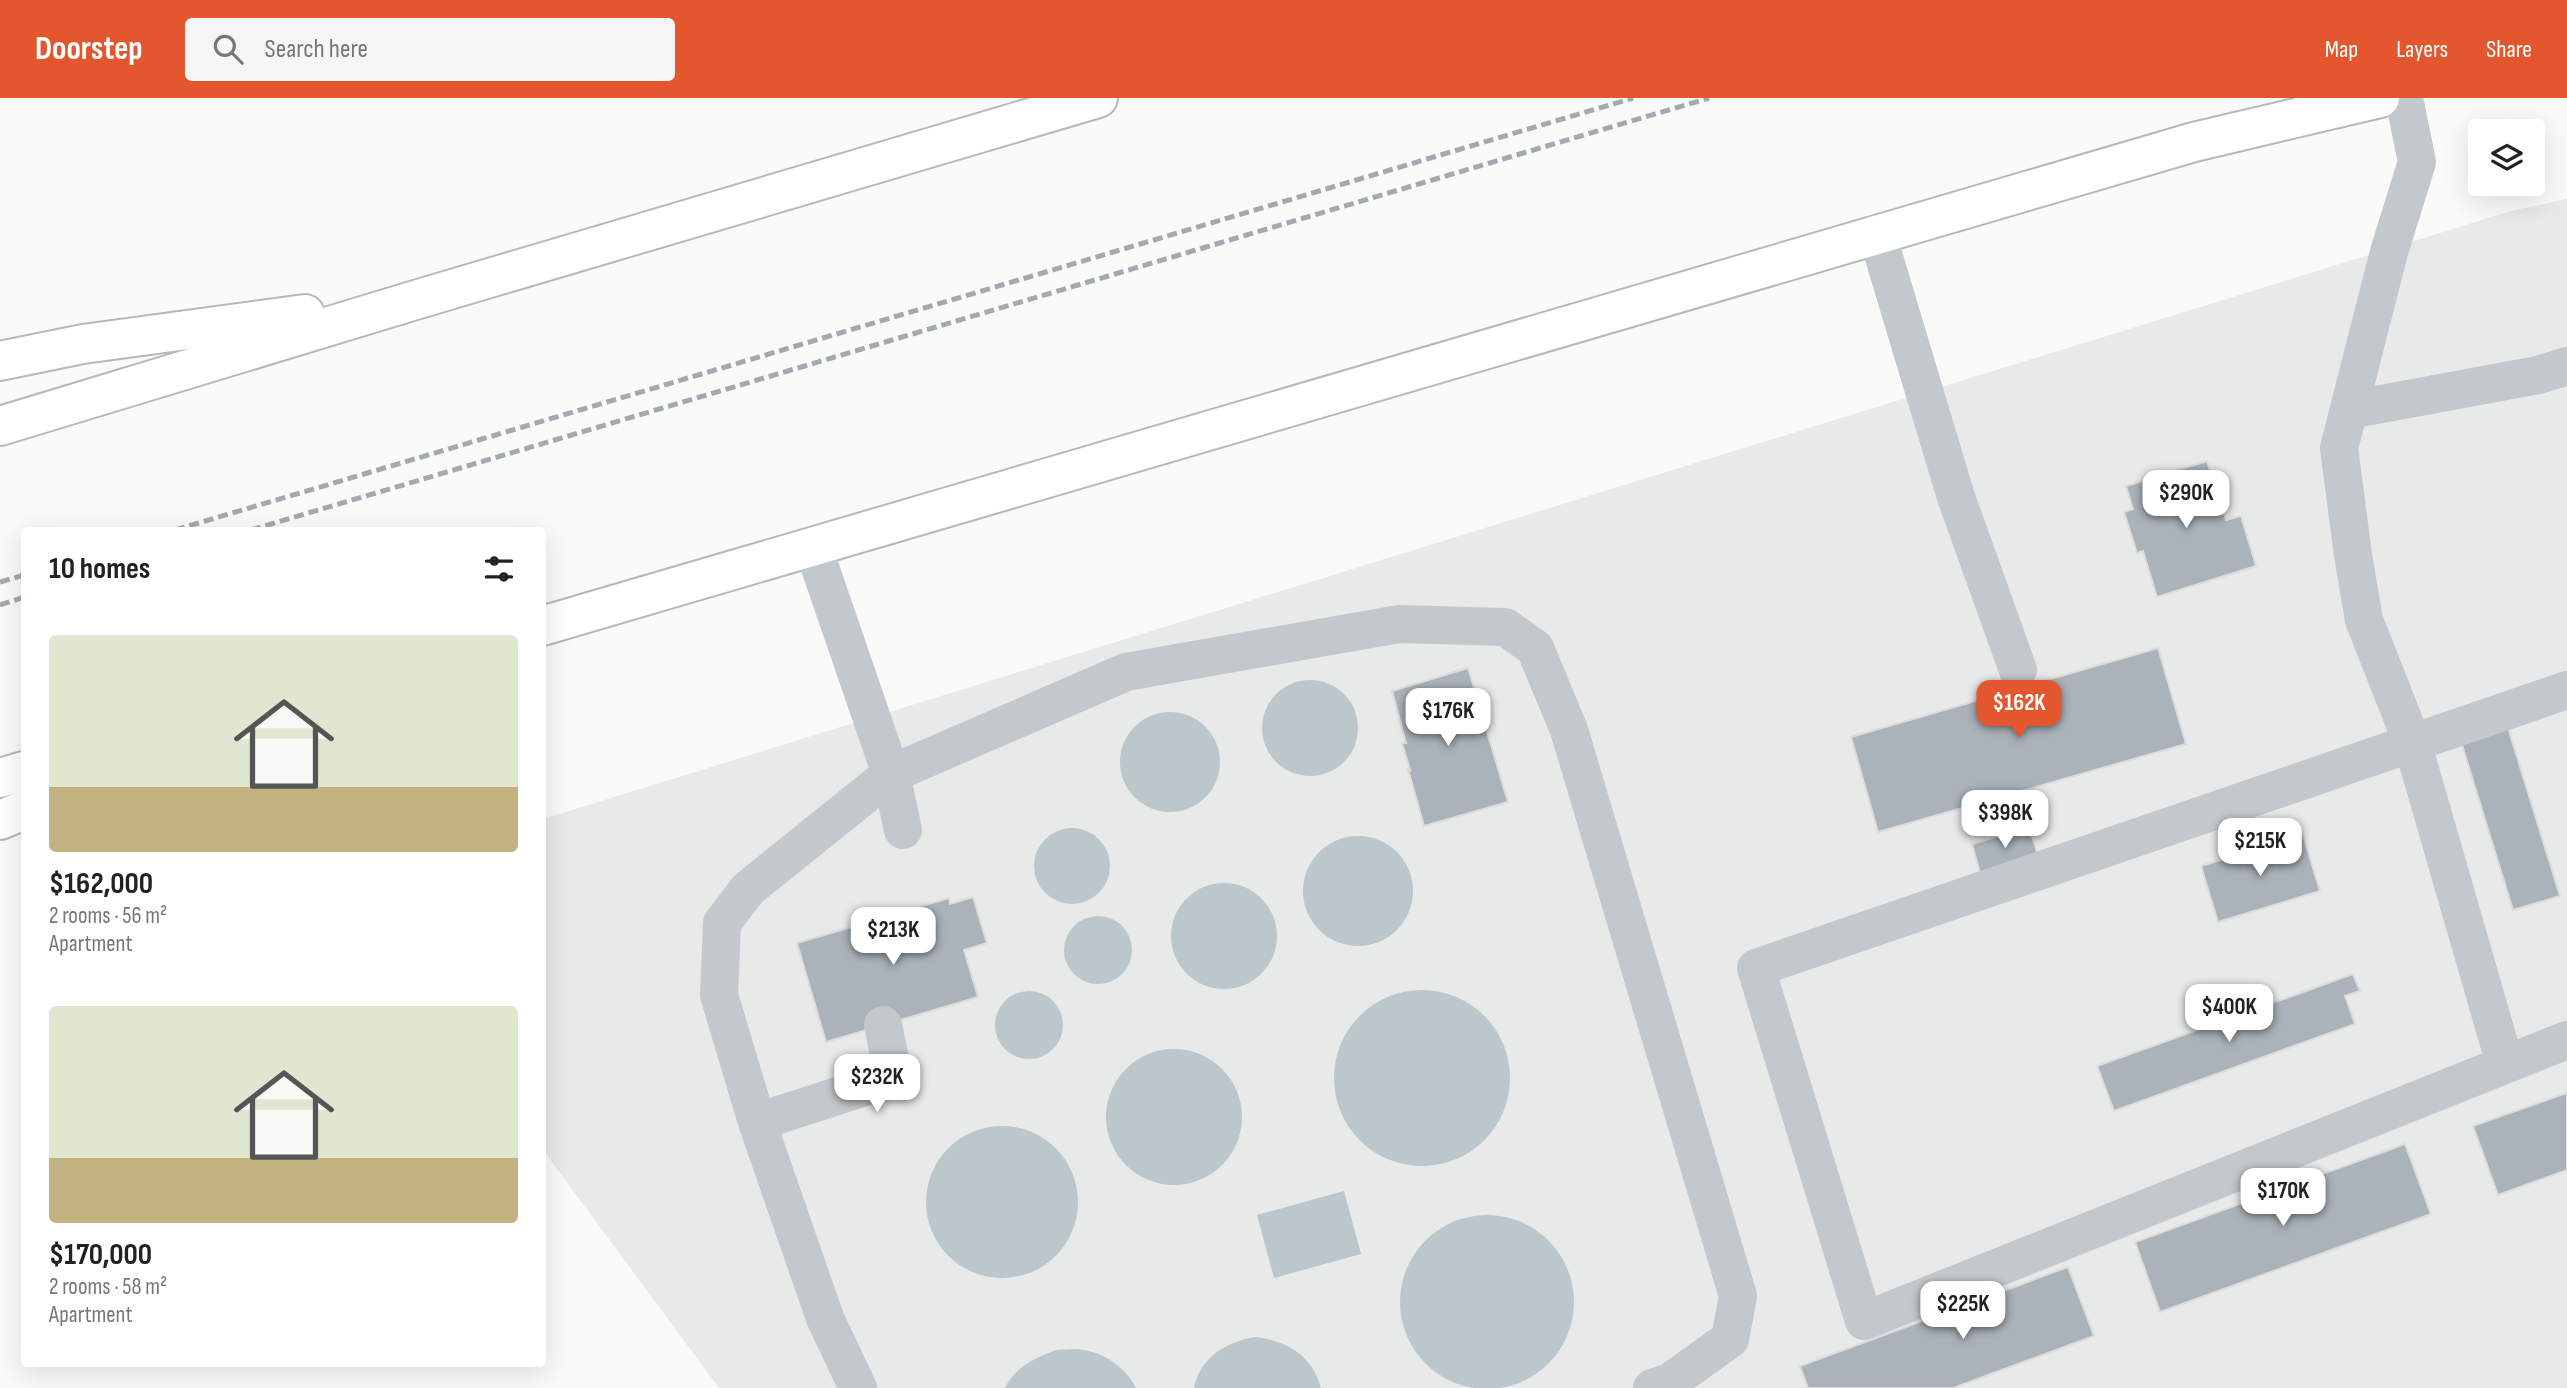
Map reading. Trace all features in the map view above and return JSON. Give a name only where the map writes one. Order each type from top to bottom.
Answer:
[{"type":"highway","points":[[0,426],[1098,98]]},
{"type":"highway","points":[[546,625],[2194,142],[2380,98]]},
{"type":"highway","points":[[0,361],[83,344],[422,298]]},
{"type":"highway","points":[[0,778],[21,772]]},
{"type":"highway","points":[[0,820],[21,811]]},
{"type":"street","points":[[2404,98],[2417,162],[2389,252],[2339,448],[2364,620],[2412,742],[2505,1065]]},
{"type":"street","points":[[1877,234],[1956,497],[2018,670]]},
{"type":"street","points":[[2349,410],[2538,375],[2567,366]]},
{"type":"street","points":[[813,547],[891,774],[902,830]]},
{"type":"street","points":[[858,1388],[825,1318],[757,1122],[719,995],[722,923],[748,889],[891,774],[1126,672],[1399,624],[1505,627],[1535,648],[1569,730],[1738,1296],[1730,1339],[1670,1382],[1652,1388]]},
{"type":"street","points":[[2567,690],[1756,968],[1864,1321],[2567,1040]]},
{"type":"street","points":[[757,1122],[877,1083],[891,1063],[883,1026]]},
{"type":"shaded area","points":[[2567,199],[2567,1388],[719,1388],[546,1154],[546,818],[2511,211]]},
{"type":"shaded area","points":[[1310,680],[1328,683],[1344,694],[1355,710],[1358,728],[1355,746],[1344,762],[1328,773],[1310,776],[1292,773],[1276,762],[1265,746],[1262,728],[1265,710],[1276,694],[1292,683]]},
{"type":"shaded area","points":[[1170,712],[1198,720],[1212,734],[1220,762],[1212,790],[1198,804],[1170,812],[1142,804],[1128,790],[1120,762],[1128,734],[1142,720]]},
{"type":"shaded area","points":[[1065,828],[1079,828],[1093,834],[1104,845],[1110,866],[1107,881],[1099,893],[1079,904],[1065,904],[1051,898],[1040,887],[1034,873],[1034,859],[1040,845],[1051,834]]},
{"type":"shaded area","points":[[1358,836],[1379,841],[1397,852],[1408,870],[1413,891],[1408,912],[1397,930],[1379,941],[1358,946],[1337,941],[1319,930],[1308,912],[1303,891],[1308,870],[1319,852],[1337,841]]},
{"type":"shaded area","points":[[1224,883],[1244,887],[1261,899],[1273,916],[1277,936],[1273,956],[1261,973],[1244,985],[1224,989],[1204,985],[1187,973],[1175,956],[1171,936],[1175,916],[1187,899],[1204,887]]},
{"type":"shaded area","points":[[1098,916],[1111,919],[1122,926],[1129,937],[1132,950],[1129,963],[1122,974],[1111,981],[1098,984],[1085,981],[1074,974],[1067,963],[1064,950],[1067,937],[1074,926],[1085,919]]},
{"type":"shaded area","points":[[1422,990],[1456,997],[1484,1016],[1503,1044],[1510,1078],[1503,1112],[1484,1140],[1456,1159],[1422,1166],[1388,1159],[1360,1140],[1341,1112],[1334,1078],[1341,1044],[1360,1016],[1388,997]]},
{"type":"shaded area","points":[[1029,991],[1042,994],[1053,1001],[1060,1012],[1063,1025],[1060,1038],[1053,1049],[1042,1056],[1029,1059],[1016,1056],[1005,1049],[998,1038],[995,1025],[998,1012],[1005,1001],[1016,994]]},
{"type":"shaded area","points":[[1174,1049],[1200,1055],[1222,1069],[1236,1091],[1242,1117],[1236,1143],[1222,1165],[1200,1179],[1174,1185],[1148,1179],[1126,1165],[1112,1143],[1106,1117],[1112,1091],[1126,1069],[1148,1055]]},
{"type":"shaded area","points":[[1002,1126],[1031,1132],[1056,1148],[1072,1173],[1078,1202],[1072,1231],[1056,1256],[1031,1272],[1002,1278],[973,1272],[948,1256],[932,1231],[926,1202],[932,1173],[948,1148],[973,1132]]},
{"type":"shaded area","points":[[1344,1191],[1361,1254],[1274,1278],[1257,1215]]},
{"type":"shaded area","points":[[1487,1215],[1520,1222],[1548,1241],[1567,1269],[1574,1302],[1567,1335],[1548,1363],[1520,1382],[1487,1389],[1454,1382],[1426,1363],[1407,1335],[1400,1302],[1407,1269],[1426,1241],[1454,1222]]},
{"type":"shaded area","points":[[1255,1337],[1288,1346],[1305,1358],[1317,1376],[1321,1388],[1194,1388],[1202,1368],[1216,1353],[1234,1343]]},
{"type":"shaded area","points":[[1081,1349],[1107,1358],[1121,1368],[1136,1388],[1005,1388],[1020,1369],[1056,1350]]},
{"type":"building","points":[[2207,461],[2226,520],[2241,516],[2256,566],[2157,597],[2143,551],[2137,553],[2124,512],[2133,509],[2126,486]]},
{"type":"building","points":[[2158,648],[2186,744],[1878,832],[1851,737]]},
{"type":"building","points":[[1468,668],[1508,802],[1424,826],[1408,769],[1410,770],[1402,743],[1406,743],[1392,691]]},
{"type":"building","points":[[2505,718],[2560,896],[2513,910],[2458,732]]},
{"type":"building","points":[[2029,827],[2038,855],[1980,873],[1972,844]]},
{"type":"building","points":[[2303,835],[2320,891],[2218,922],[2201,866]]},
{"type":"building","points":[[973,897],[987,943],[964,950],[978,997],[826,1042],[797,943],[949,898],[950,904]]},
{"type":"building","points":[[2353,974],[2360,991],[2345,996],[2355,1024],[2114,1111],[2097,1066]]},
{"type":"building","points":[[2567,1093],[2567,1170],[2498,1195],[2473,1126]]},
{"type":"building","points":[[2405,1144],[2431,1214],[2160,1312],[2135,1242]]},
{"type":"building","points":[[2068,1267],[2094,1336],[1953,1388],[1808,1388],[1800,1366]]},
{"type":"railway","points":[[185,527],[1633,98]]},
{"type":"railway","points":[[261,527],[1709,98]]},
{"type":"railway","points":[[0,582],[21,576]]},
{"type":"railway","points":[[0,605],[21,598]]}]
